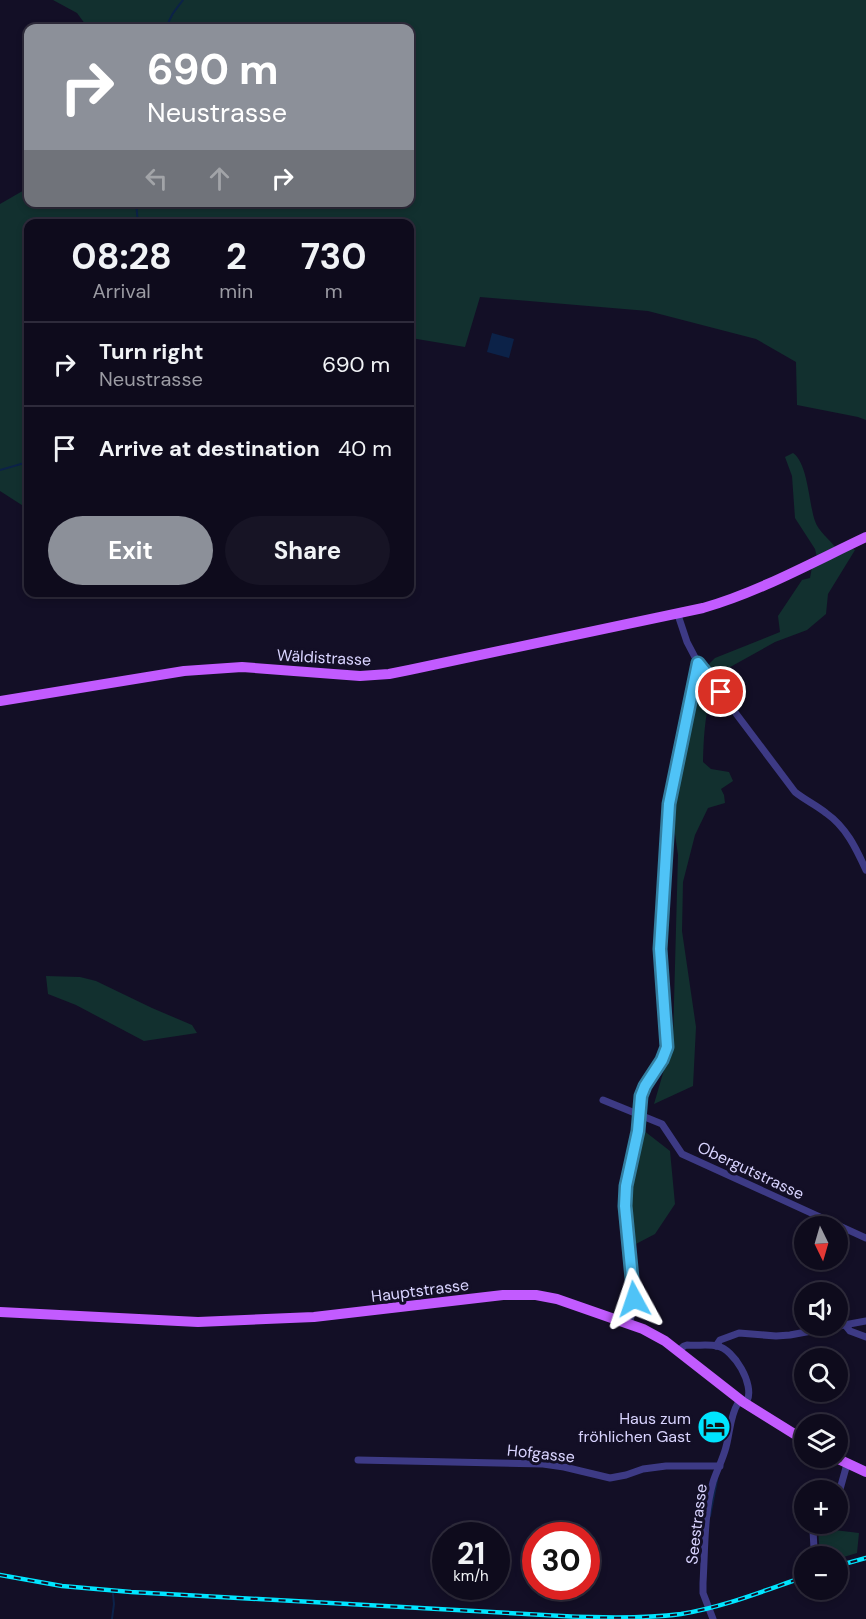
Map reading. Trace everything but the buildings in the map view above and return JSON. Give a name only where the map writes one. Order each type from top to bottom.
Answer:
[{"type":"main road","name":"Wäldistrasse","points":[[0,701],[214,668],[242,667],[343,675],[389,674],[678,615],[713,605],[739,596],[866,537]]},
{"type":"main road","name":"Hauptstrasse","points":[[0,1312],[198,1322],[323,1316],[518,1294],[536,1295],[557,1299],[654,1334],[743,1402],[794,1434]]},
{"type":"main road","points":[[848,1464],[866,1472]]},
{"type":"street","points":[[678,615],[687,642],[700,666],[795,792],[804,800],[826,812],[841,825],[855,844],[866,870]]},
{"type":"street","points":[[629,1324],[634,1299],[626,1214],[626,1186],[638,1131],[643,1091],[662,1060],[667,1047],[660,949],[669,804],[700,666]]},
{"type":"street","name":"Obergutstrasse","points":[[603,1100],[662,1124],[682,1154],[866,1238]]},
{"type":"street","points":[[848,1326],[866,1322]]},
{"type":"street","points":[[848,1328],[866,1337]]},
{"type":"street","points":[[716,1346],[720,1340],[739,1333],[776,1336],[794,1333]]},
{"type":"street","points":[[678,1351],[687,1345],[716,1346],[729,1353],[743,1370],[750,1393],[747,1401],[743,1402]]},
{"type":"street","name":"Seestrasse","points":[[713,1619],[703,1593],[707,1518],[714,1480],[726,1446],[733,1415],[738,1403],[743,1402]]},
{"type":"street","name":"Hofgasse","points":[[358,1460],[543,1464],[610,1478],[643,1469],[666,1466],[720,1466]]},
{"type":"green space","points":[[53,0],[866,0],[866,420],[797,405],[796,362],[756,339],[648,311],[480,297],[465,347],[414,338],[414,219],[24,219],[24,506],[0,491],[0,204],[24,190],[24,207],[414,207],[414,24],[85,24],[77,13]]},
{"type":"green space","points":[[793,453],[798,458],[805,475],[817,525],[836,548],[817,557],[815,549],[795,518],[792,476],[785,457]]},
{"type":"green space","points":[[852,548],[855,550],[828,594],[826,614],[807,630],[775,642],[723,671],[712,692],[705,726],[703,762],[711,769],[729,772],[733,781],[721,789],[725,803],[708,808],[695,835],[683,882],[682,931],[696,1027],[693,1086],[654,1104],[673,1039],[678,855],[671,806],[699,674],[715,658],[780,632],[778,616],[802,580],[810,578],[812,567]]},
{"type":"green space","points":[[46,976],[80,977],[96,981],[192,1025],[197,1033],[144,1041],[76,1005],[48,994]]},
{"type":"green space","points":[[643,1130],[670,1151],[675,1204],[655,1234],[634,1245],[628,1197],[629,1180]]},
{"type":"green space","points":[[859,1533],[857,1553],[848,1556],[848,1546],[819,1546],[818,1534]]},
{"type":"water","points":[[492,333],[514,339],[509,358],[487,352]]},
{"type":"waterway","points":[[168,24],[183,0]]},
{"type":"waterway","points":[[136,207],[138,219]]},
{"type":"waterway","points":[[0,470],[24,463]]},
{"type":"waterway","points":[[710,1516],[717,1480]]},
{"type":"waterway","points":[[112,1619],[113,1594]]},
{"type":"railway","points":[[848,1563],[866,1558]]},
{"type":"railway","points":[[0,1575],[62,1586],[131,1592],[622,1618],[666,1616],[697,1611],[794,1580]]},
{"type":"place","name":"Haus zum fröhlichen Gast","points":[[714,1427]]},
{"type":"route","points":[[634,1299],[625,1206],[627,1173],[638,1131],[641,1096],[667,1047],[660,949],[669,804],[698,663],[721,692]]}]
